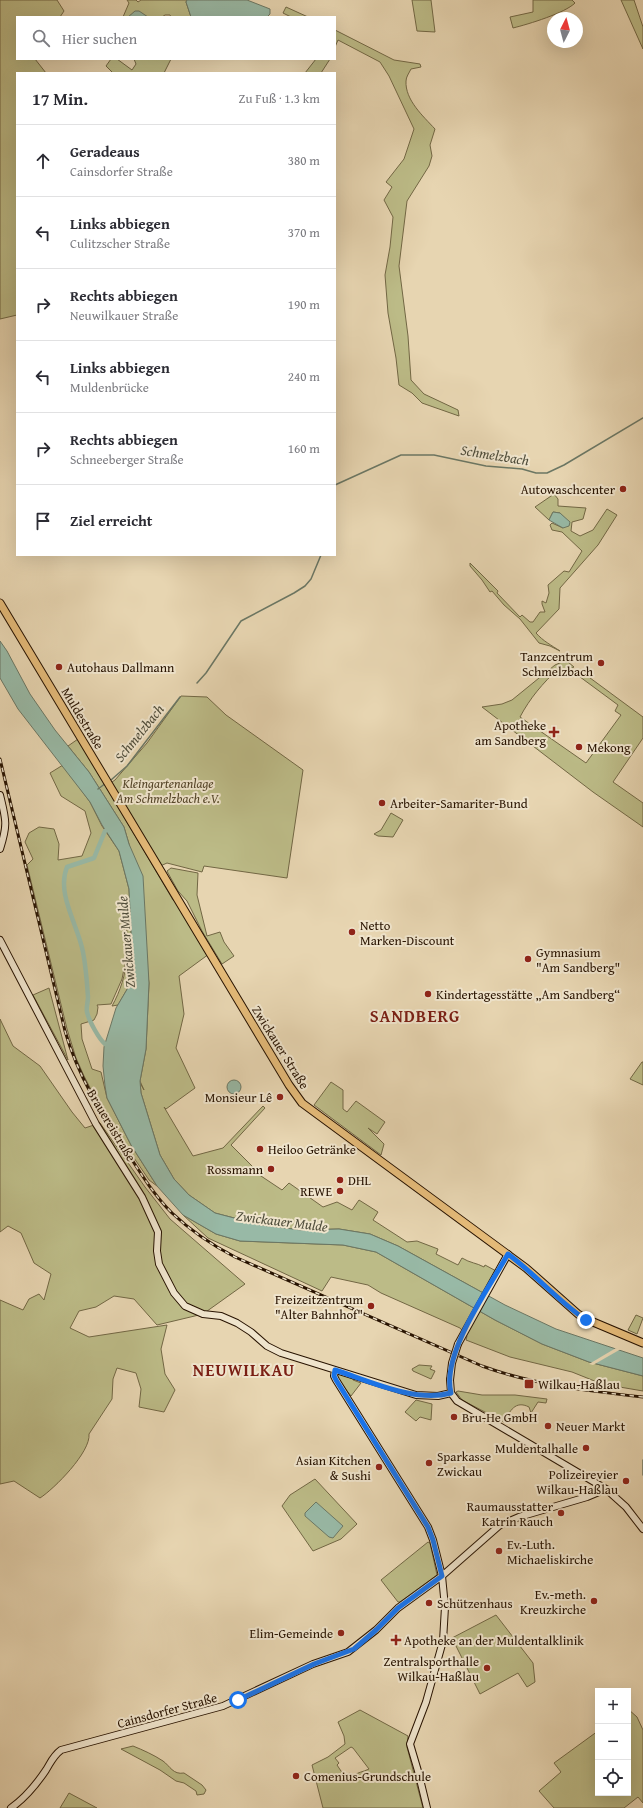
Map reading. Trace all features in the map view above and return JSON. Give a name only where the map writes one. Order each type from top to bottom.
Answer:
[{"type":"main road","name":"Muldestraße","points":[[0,603],[158,867]]},
{"type":"main road","name":"Zwickauer Straße","points":[[158,867],[289,1085],[302,1103],[508,1254],[586,1320],[643,1343]]},
{"type":"street","points":[[0,795],[7,821],[0,849]]},
{"type":"street","name":"Brauereistraße","points":[[0,940],[96,1124],[142,1197],[158,1232],[157,1251],[159,1264],[174,1294],[185,1306],[203,1314],[221,1316],[237,1323],[251,1332],[267,1346],[281,1353],[416,1395],[438,1396],[451,1393]]},
{"type":"street","points":[[508,1254],[458,1344],[452,1363],[450,1380],[451,1393],[457,1401],[472,1411],[606,1489],[626,1507],[643,1529]]},
{"type":"street","points":[[335,1370],[334,1376],[336,1380],[428,1527],[433,1540],[442,1576],[445,1607],[443,1641],[426,1702],[410,1744],[427,1808]]},
{"type":"street","name":"Cainsdorfer Straße","points":[[11,1808],[26,1795],[54,1756],[61,1750],[223,1706],[314,1664],[348,1652],[368,1638],[398,1608],[442,1576],[495,1530],[509,1520],[587,1497],[606,1489]]},
{"type":"green space","points":[[0,0],[57,0],[64,11],[61,16],[16,16],[16,60],[36,60],[45,72],[16,72],[16,315],[0,319]]},
{"type":"green space","points":[[127,0],[136,0],[138,2],[141,0],[187,0],[186,2],[191,16],[123,16],[129,3]]},
{"type":"green space","points":[[412,0],[431,0],[435,32],[417,31]]},
{"type":"green space","points":[[533,0],[572,0],[575,3],[563,11],[547,12],[547,17],[513,28],[510,17],[533,12]]},
{"type":"green space","points":[[621,0],[634,0],[643,27],[643,49]]},
{"type":"green space","points":[[286,7],[306,16],[289,16],[283,13]]},
{"type":"green space","points":[[336,31],[394,60],[420,64],[421,67],[411,69],[407,76],[406,88],[408,95],[420,113],[435,129],[430,145],[432,156],[429,166],[407,201],[399,266],[408,336],[411,380],[424,394],[458,410],[459,416],[422,403],[412,393],[399,385],[388,313],[385,275],[393,217],[384,200],[392,187],[386,182],[404,159],[414,129],[389,76],[380,62],[338,40],[336,45]]},
{"type":"green space","points":[[110,60],[118,60],[132,70],[136,64],[134,60],[170,60],[164,72],[112,72],[106,66]]},
{"type":"green space","points":[[315,60],[329,60],[322,72],[306,72]]},
{"type":"green space","points":[[554,494],[558,499],[558,506],[586,508],[583,519],[572,522],[571,531],[580,536],[593,530],[607,509],[617,515],[598,545],[560,588],[559,609],[536,633],[544,641],[560,651],[539,643],[520,619],[504,605],[492,591],[490,592],[470,566],[470,563],[498,591],[497,593],[520,617],[522,615],[530,622],[533,622],[540,612],[545,612],[542,601],[546,603],[549,593],[548,585],[564,571],[569,572],[582,551],[562,532],[552,530],[550,525],[552,523],[563,528],[569,522],[560,513],[553,512],[549,520],[535,507]]},
{"type":"green space","points":[[562,662],[568,662],[574,667],[570,669],[558,669],[537,691],[520,717],[586,763],[621,715],[615,711],[618,705],[576,674],[582,672],[643,717],[643,738],[613,782],[643,803],[643,827],[593,792],[482,707],[502,704],[512,700],[555,665]]},
{"type":"green space","name":"Kleingartenanlage Am Schmelzbach e.V.","points":[[181,696],[207,697],[226,715],[303,770],[287,878],[204,866],[202,872],[167,863],[158,867],[109,784],[115,780],[147,743]]},
{"type":"green space","points":[[78,739],[173,900],[179,905],[209,954],[179,976],[184,1014],[176,1048],[195,1088],[166,1109],[164,1107],[193,1156],[223,1148],[263,1106],[265,1108],[231,1145],[253,1167],[255,1172],[282,1190],[289,1183],[323,1207],[337,1202],[352,1210],[359,1200],[378,1212],[373,1220],[407,1242],[417,1241],[438,1249],[436,1254],[458,1265],[462,1258],[484,1267],[485,1265],[498,1272],[485,1294],[398,1246],[370,1234],[339,1229],[301,1230],[261,1225],[215,1213],[189,1195],[174,1179],[160,1155],[141,1093],[140,1083],[144,1090],[140,1081],[146,1049],[149,983],[129,844],[124,827],[89,772],[68,746]]},
{"type":"green space","points":[[63,765],[90,802],[102,826],[119,851],[129,889],[132,951],[129,986],[118,1005],[112,1006],[122,983],[127,958],[127,933],[123,908],[126,956],[122,979],[111,1004],[97,1005],[97,1014],[94,1020],[81,1024],[82,1039],[92,1069],[101,1072],[107,1098],[131,1145],[157,1186],[149,1180],[102,1111],[76,1058],[67,1029],[27,865],[33,859],[25,842],[29,833],[39,827],[54,829],[59,844],[58,860],[82,856],[91,833],[85,811],[61,796],[50,773]]},
{"type":"green space","points":[[391,813],[403,820],[393,837],[378,836],[374,834],[381,830]]},
{"type":"green space","points":[[171,868],[198,873],[197,895],[207,936],[220,932],[224,942],[234,956],[222,964],[202,931],[187,901],[178,891],[168,873],[167,871]]},
{"type":"green space","points":[[49,988],[68,1060],[33,995]]},
{"type":"green space","points":[[0,1019],[13,1046],[40,1066],[85,1128],[100,1123],[145,1187],[170,1219],[245,1284],[203,1314],[157,1325],[134,1299],[114,1296],[96,1307],[79,1311],[70,1328],[89,1337],[167,1325],[161,1349],[165,1374],[175,1390],[164,1412],[139,1407],[141,1389],[136,1373],[117,1368],[113,1379],[112,1399],[89,1434],[88,1442],[84,1450],[78,1460],[62,1479],[40,1498],[14,1481],[0,1484],[0,1300],[23,1310],[29,1299],[39,1294],[44,1300],[51,1274],[34,1263],[21,1233],[8,1226],[0,1232]]},
{"type":"green space","points":[[643,1062],[643,1085],[630,1079]]},
{"type":"green space","points":[[331,1082],[343,1090],[343,1109],[347,1112],[356,1101],[385,1122],[377,1134],[368,1128],[384,1144],[381,1155],[314,1105]]},
{"type":"green space","points":[[183,1215],[216,1234],[240,1241],[343,1245],[376,1252],[495,1320],[542,1344],[589,1362],[643,1376],[643,1391],[602,1384],[572,1372],[510,1357],[466,1340],[467,1336],[460,1328],[381,1293],[368,1285],[331,1277],[322,1291],[208,1238]]},
{"type":"green space","points":[[636,1315],[643,1318],[637,1334],[628,1330]]},
{"type":"green space","points":[[419,1365],[432,1366],[430,1369],[435,1371],[431,1379],[413,1371],[412,1369]]},
{"type":"green space","points":[[339,1374],[353,1377],[353,1380],[361,1383],[351,1396],[338,1379],[337,1375]]},
{"type":"green space","points":[[458,1391],[482,1395],[515,1395],[547,1399],[546,1403],[538,1402],[531,1413],[529,1407],[524,1405],[517,1406],[511,1411],[504,1422],[462,1400],[456,1392]]},
{"type":"green space","points":[[416,1400],[432,1404],[431,1420],[420,1417],[416,1421],[405,1412]]},
{"type":"green space","points":[[315,1479],[357,1524],[341,1539],[313,1551],[282,1506],[290,1495]]},
{"type":"green space","points":[[428,1542],[430,1543],[437,1575],[398,1602],[381,1580]]},
{"type":"green space","points":[[496,1615],[533,1663],[535,1682],[527,1687],[518,1673],[480,1694],[452,1638]]},
{"type":"green space","points":[[360,1710],[408,1736],[407,1747],[423,1808],[323,1808],[312,1765],[328,1757],[345,1744],[344,1736],[338,1722]],"holes":[[[351,1747],[369,1769],[353,1776],[350,1773],[345,1777],[337,1765],[339,1763],[335,1758]]]},
{"type":"green space","points":[[631,1712],[637,1717],[643,1730],[643,1803],[638,1797],[624,1808],[554,1808],[539,1791],[561,1772],[554,1763],[595,1733],[595,1796],[631,1796]]},
{"type":"green space","points":[[133,1746],[163,1761],[177,1773],[184,1773],[202,1785],[206,1790],[204,1794],[197,1795],[196,1791],[184,1783],[176,1781],[160,1770],[121,1749]]},
{"type":"green space","points":[[69,1793],[97,1808],[60,1808]]},
{"type":"shaded area","points":[[187,0],[247,0],[270,9],[270,14],[268,16],[191,16],[186,2]]},
{"type":"shaded area","points":[[135,11],[139,11],[146,16],[129,16]]},
{"type":"shaded area","points":[[553,512],[560,513],[570,522],[569,526],[563,528],[549,520]]},
{"type":"shaded area","points":[[0,641],[30,694],[55,730],[89,772],[124,827],[129,844],[143,876],[149,983],[146,1049],[140,1081],[141,1093],[160,1155],[174,1179],[189,1195],[215,1213],[261,1225],[301,1230],[339,1229],[370,1234],[398,1246],[505,1305],[556,1329],[643,1358],[643,1376],[589,1362],[542,1344],[495,1320],[376,1252],[343,1245],[240,1241],[216,1234],[183,1215],[157,1186],[131,1145],[107,1098],[105,1086],[103,1066],[104,1047],[116,1008],[129,986],[132,951],[129,889],[119,851],[102,825],[90,802],[18,709],[0,678]]},
{"type":"shaded area","points":[[231,1080],[237,1080],[241,1084],[241,1090],[237,1094],[231,1094],[227,1090],[227,1084]]},
{"type":"shaded area","points":[[316,1502],[343,1526],[333,1538],[329,1537],[305,1516],[305,1513]]},
{"type":"pier","points":[[616,1348],[621,1349],[593,1365],[589,1364]]},
{"type":"waterway","name":"Schmelzbach","points":[[336,485],[401,455],[434,455],[486,466],[522,469],[536,473],[547,473],[564,465],[643,418]]},
{"type":"waterway","name":"Schmelzbach","points":[[197,683],[206,673],[241,621],[305,586],[311,579],[321,556]]},
{"type":"waterway","name":"Schmelzbach","points":[[111,780],[127,766],[180,697]]},
{"type":"waterway","name":"Schmelzbach","points":[[98,789],[106,783]]},
{"type":"waterway","points":[[105,831],[94,858],[67,867],[64,877],[64,888],[69,910],[83,952],[88,997],[87,1012],[94,1030],[105,1044]]},
{"type":"waterway","points":[[643,1460],[643,1475]]},
{"type":"railway","points":[[0,759],[70,1048],[83,1079],[108,1123],[148,1184],[172,1213],[202,1237],[235,1257],[482,1366],[541,1383],[582,1390],[643,1397]]},
{"type":"place","name":"Autowaschcenter","points":[[623,489]]},
{"type":"place","name":"Tanzcentrum Schmelzbach","points":[[601,663]]},
{"type":"place","name":"Autohaus Dallmann","points":[[59,667]]},
{"type":"place","name":"Apotheke am Sandberg","points":[[554,732]]},
{"type":"place","name":"Mekong","points":[[579,747]]},
{"type":"place","name":"Arbeiter-Samariter-Bund","points":[[382,803]]},
{"type":"place","name":"Netto Marken-Discount","points":[[352,932]]},
{"type":"place","name":"Gymnasium \"Am Sandberg\"","points":[[528,959]]},
{"type":"place","name":"Kindertagesstätte „Am Sandberg“","points":[[428,994]]},
{"type":"place","name":"Monsieur Lê","points":[[280,1097]]},
{"type":"place","name":"Heiloo Getränke","points":[[260,1149]]},
{"type":"place","name":"Rossmann","points":[[271,1169]]},
{"type":"place","name":"DHL","points":[[340,1180]]},
{"type":"place","name":"REWE","points":[[340,1191]]},
{"type":"place","name":"Freizeitzentrum \"Alter Bahnhof\"","points":[[371,1306]]},
{"type":"place","name":"Wilkau-Haßlau","points":[[529,1384]]},
{"type":"place","name":"Bru-He GmbH","points":[[454,1417]]},
{"type":"place","name":"Neuer Markt","points":[[548,1426]]},
{"type":"place","name":"Muldentalhalle","points":[[586,1448]]},
{"type":"place","name":"Sparkasse Zwickau","points":[[429,1463]]},
{"type":"place","name":"Asian Kitchen & Sushi","points":[[379,1467]]},
{"type":"place","name":"Polizeirevier Wilkau-Haßlau","points":[[626,1481]]},
{"type":"place","name":"Raumausstatter Katrin Rauch","points":[[561,1513]]},
{"type":"place","name":"Ev.-Luth. Michaeliskirche","points":[[499,1551]]},
{"type":"place","name":"Ev.-meth. Kreuzkirche","points":[[594,1601]]},
{"type":"place","name":"Schützenhaus","points":[[429,1603]]},
{"type":"place","name":"Elim-Gemeinde","points":[[341,1633]]},
{"type":"place","name":"Apotheke an der Muldentalklinik","points":[[396,1640]]},
{"type":"place","name":"Zentralsporthalle Wilkau-Haßlau","points":[[487,1668]]},
{"type":"place","name":"Comenius-Grundschule","points":[[296,1776]]},
{"type":"district","name":"SANDBERG","points":[[415,1016]]},
{"type":"district","name":"NEUWILKAU","points":[[244,1370]]},
{"type":"route","points":[[238,1700],[314,1664],[339,1656],[354,1649],[398,1608],[442,1576],[433,1540],[428,1527],[336,1380],[334,1376],[335,1370],[416,1395],[428,1397],[451,1393],[450,1370],[461,1337],[508,1254],[586,1320]]},
{"type":"water label","name":"Zwickauer Mulde","points":[[126,942]]},
{"type":"water label","name":"Zwickauer Mulde","points":[[282,1221]]}]
